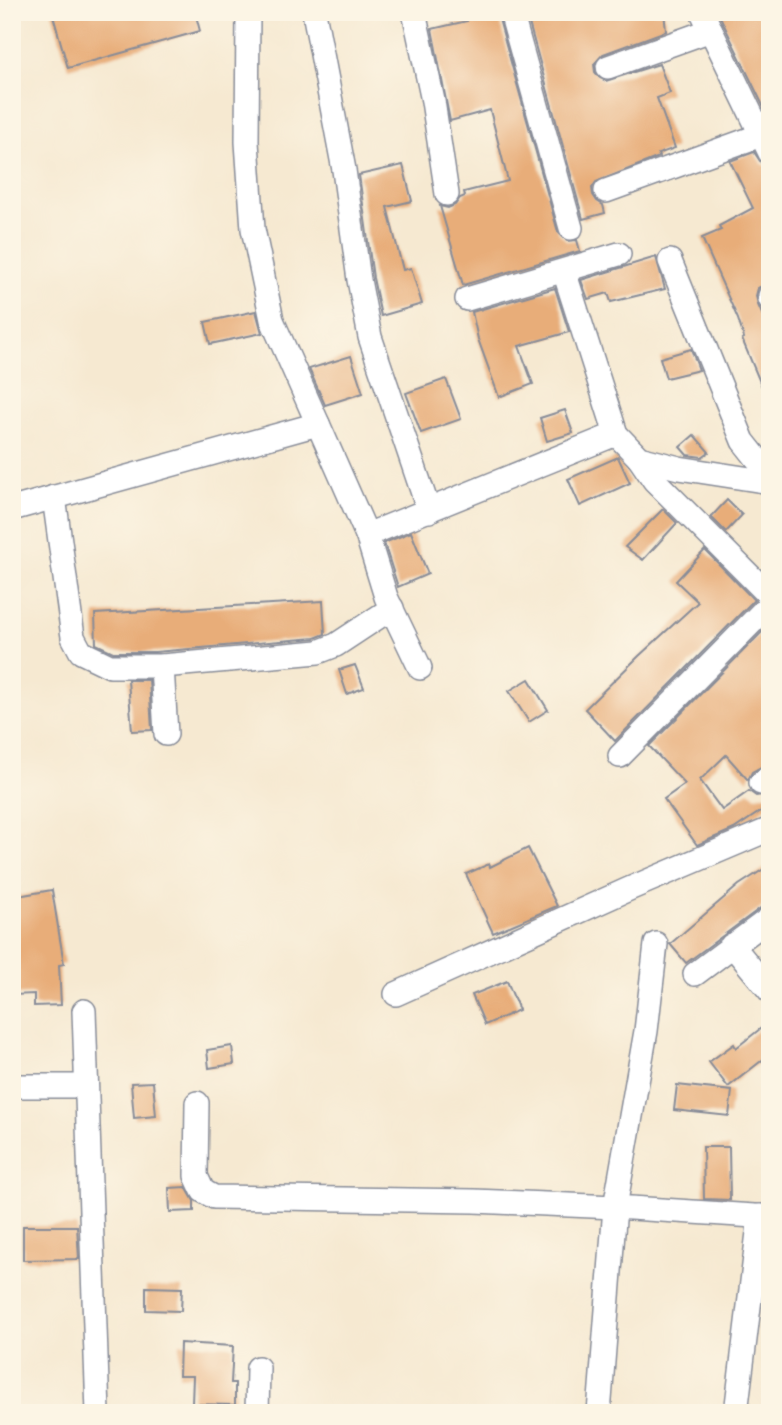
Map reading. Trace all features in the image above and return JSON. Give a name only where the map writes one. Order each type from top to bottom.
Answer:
[{"type":"street","points":[[248,12],[247,142],[253,229],[272,320],[367,535],[377,572],[420,668]]},
{"type":"street","points":[[314,12],[344,170],[359,280],[370,337],[429,511]]},
{"type":"street","points":[[414,12],[433,101],[447,194]]},
{"type":"street","points":[[511,12],[571,228]]},
{"type":"street","points":[[606,191],[766,144],[707,21],[608,67]]},
{"type":"street","points":[[467,299],[619,254]]},
{"type":"street","points":[[670,261],[743,441],[770,475]]},
{"type":"street","points":[[564,271],[616,434],[639,458],[654,480],[770,596]]},
{"type":"street","points":[[12,509],[318,424]]},
{"type":"street","points":[[367,535],[616,434]]},
{"type":"street","points":[[639,458],[679,468],[770,482]]},
{"type":"street","points":[[54,497],[74,636],[81,652],[110,666],[162,666],[318,652],[336,645],[392,608]]},
{"type":"street","points":[[620,756],[770,604]]},
{"type":"street","points":[[162,666],[166,734]]},
{"type":"street","points":[[396,994],[770,829]]},
{"type":"street","points":[[695,974],[770,918]]},
{"type":"street","points":[[599,1413],[615,1207],[646,1031],[656,944]]},
{"type":"street","points":[[732,945],[770,990]]},
{"type":"street","points":[[84,1011],[98,1413]]},
{"type":"street","points":[[12,1086],[86,1086]]},
{"type":"street","points":[[197,1103],[197,1176],[203,1191],[214,1197],[474,1200],[765,1217],[736,1413]]},
{"type":"street","points":[[257,1413],[258,1368]]},
{"type":"building","points":[[52,12],[195,12],[200,31],[68,68]]},
{"type":"building","points":[[465,12],[497,12],[558,232],[567,241],[577,240],[580,251],[463,285],[440,206],[448,208],[455,205],[465,196],[464,192],[508,181],[490,110],[450,121],[432,29],[467,21]]},
{"type":"building","points":[[526,12],[664,12],[666,31],[603,54],[594,64],[595,72],[606,81],[659,64],[670,93],[657,98],[675,148],[596,182],[592,188],[593,195],[603,205],[605,213],[583,219]]},
{"type":"building","points":[[718,12],[770,12],[770,120],[724,25]]},
{"type":"building","points":[[754,152],[762,164],[770,167],[770,282],[758,288],[756,296],[770,332],[770,406],[742,339],[744,338],[738,319],[702,238],[721,230],[719,226],[753,208],[730,161]]},
{"type":"building","points":[[403,165],[412,201],[387,207],[403,270],[411,268],[422,304],[381,316],[359,175]]},
{"type":"building","points":[[656,257],[665,289],[611,302],[608,293],[588,299],[581,280]]},
{"type":"building","points":[[555,288],[569,332],[519,346],[533,384],[499,397],[478,339],[472,312]]},
{"type":"building","points":[[256,311],[262,333],[210,344],[205,322]]},
{"type":"building","points":[[691,349],[699,370],[666,378],[660,358]]},
{"type":"building","points":[[351,356],[363,393],[325,405],[309,369]]},
{"type":"building","points":[[446,379],[461,419],[421,433],[406,393]]},
{"type":"building","points":[[565,410],[573,433],[547,441],[540,418]]},
{"type":"building","points":[[694,435],[709,452],[702,457],[687,455],[680,447]]},
{"type":"building","points":[[618,457],[630,483],[580,506],[568,479]]},
{"type":"building","points":[[727,500],[742,515],[726,532],[711,517]]},
{"type":"building","points":[[663,509],[677,523],[643,560],[625,547]]},
{"type":"building","points":[[411,532],[428,574],[398,587],[384,543]]},
{"type":"building","points":[[705,550],[754,600],[615,741],[585,709],[698,602],[676,581]]},
{"type":"building","points":[[323,601],[325,634],[315,638],[155,652],[113,652],[96,644],[95,614]]},
{"type":"building","points":[[770,624],[770,762],[752,772],[748,780],[726,755],[700,780],[722,810],[749,791],[756,796],[770,794],[770,805],[734,829],[697,845],[664,799],[685,784],[649,746]]},
{"type":"building","points":[[355,665],[364,688],[347,694],[339,670]]},
{"type":"building","points":[[529,679],[548,710],[529,722],[509,691]]},
{"type":"building","points":[[128,680],[149,680],[152,730],[132,731]]},
{"type":"building","points":[[528,848],[557,906],[493,933],[466,874],[489,864],[490,867]]},
{"type":"building","points":[[770,865],[770,904],[762,907],[686,963],[670,944],[739,885]]},
{"type":"building","points":[[52,890],[64,964],[59,965],[61,1005],[34,1006],[34,994],[13,995],[12,897]]},
{"type":"building","points":[[507,981],[519,1010],[485,1025],[472,995]]},
{"type":"building","points":[[770,1021],[770,1054],[728,1087],[709,1062],[734,1044],[736,1048]]},
{"type":"building","points":[[232,1046],[234,1064],[209,1068],[207,1050]]},
{"type":"building","points":[[153,1082],[156,1116],[134,1118],[131,1083]]},
{"type":"building","points":[[677,1085],[732,1091],[729,1116],[674,1110]]},
{"type":"building","points":[[703,1147],[729,1147],[730,1200],[704,1199]]},
{"type":"building","points":[[186,1187],[194,1201],[194,1211],[170,1212],[169,1188]]},
{"type":"building","points":[[23,1226],[77,1226],[79,1259],[23,1260]]},
{"type":"building","points":[[146,1287],[182,1288],[181,1311],[146,1310]]},
{"type":"building","points":[[180,1343],[233,1346],[231,1383],[235,1383],[235,1405],[192,1404],[193,1376],[179,1376]]}]
